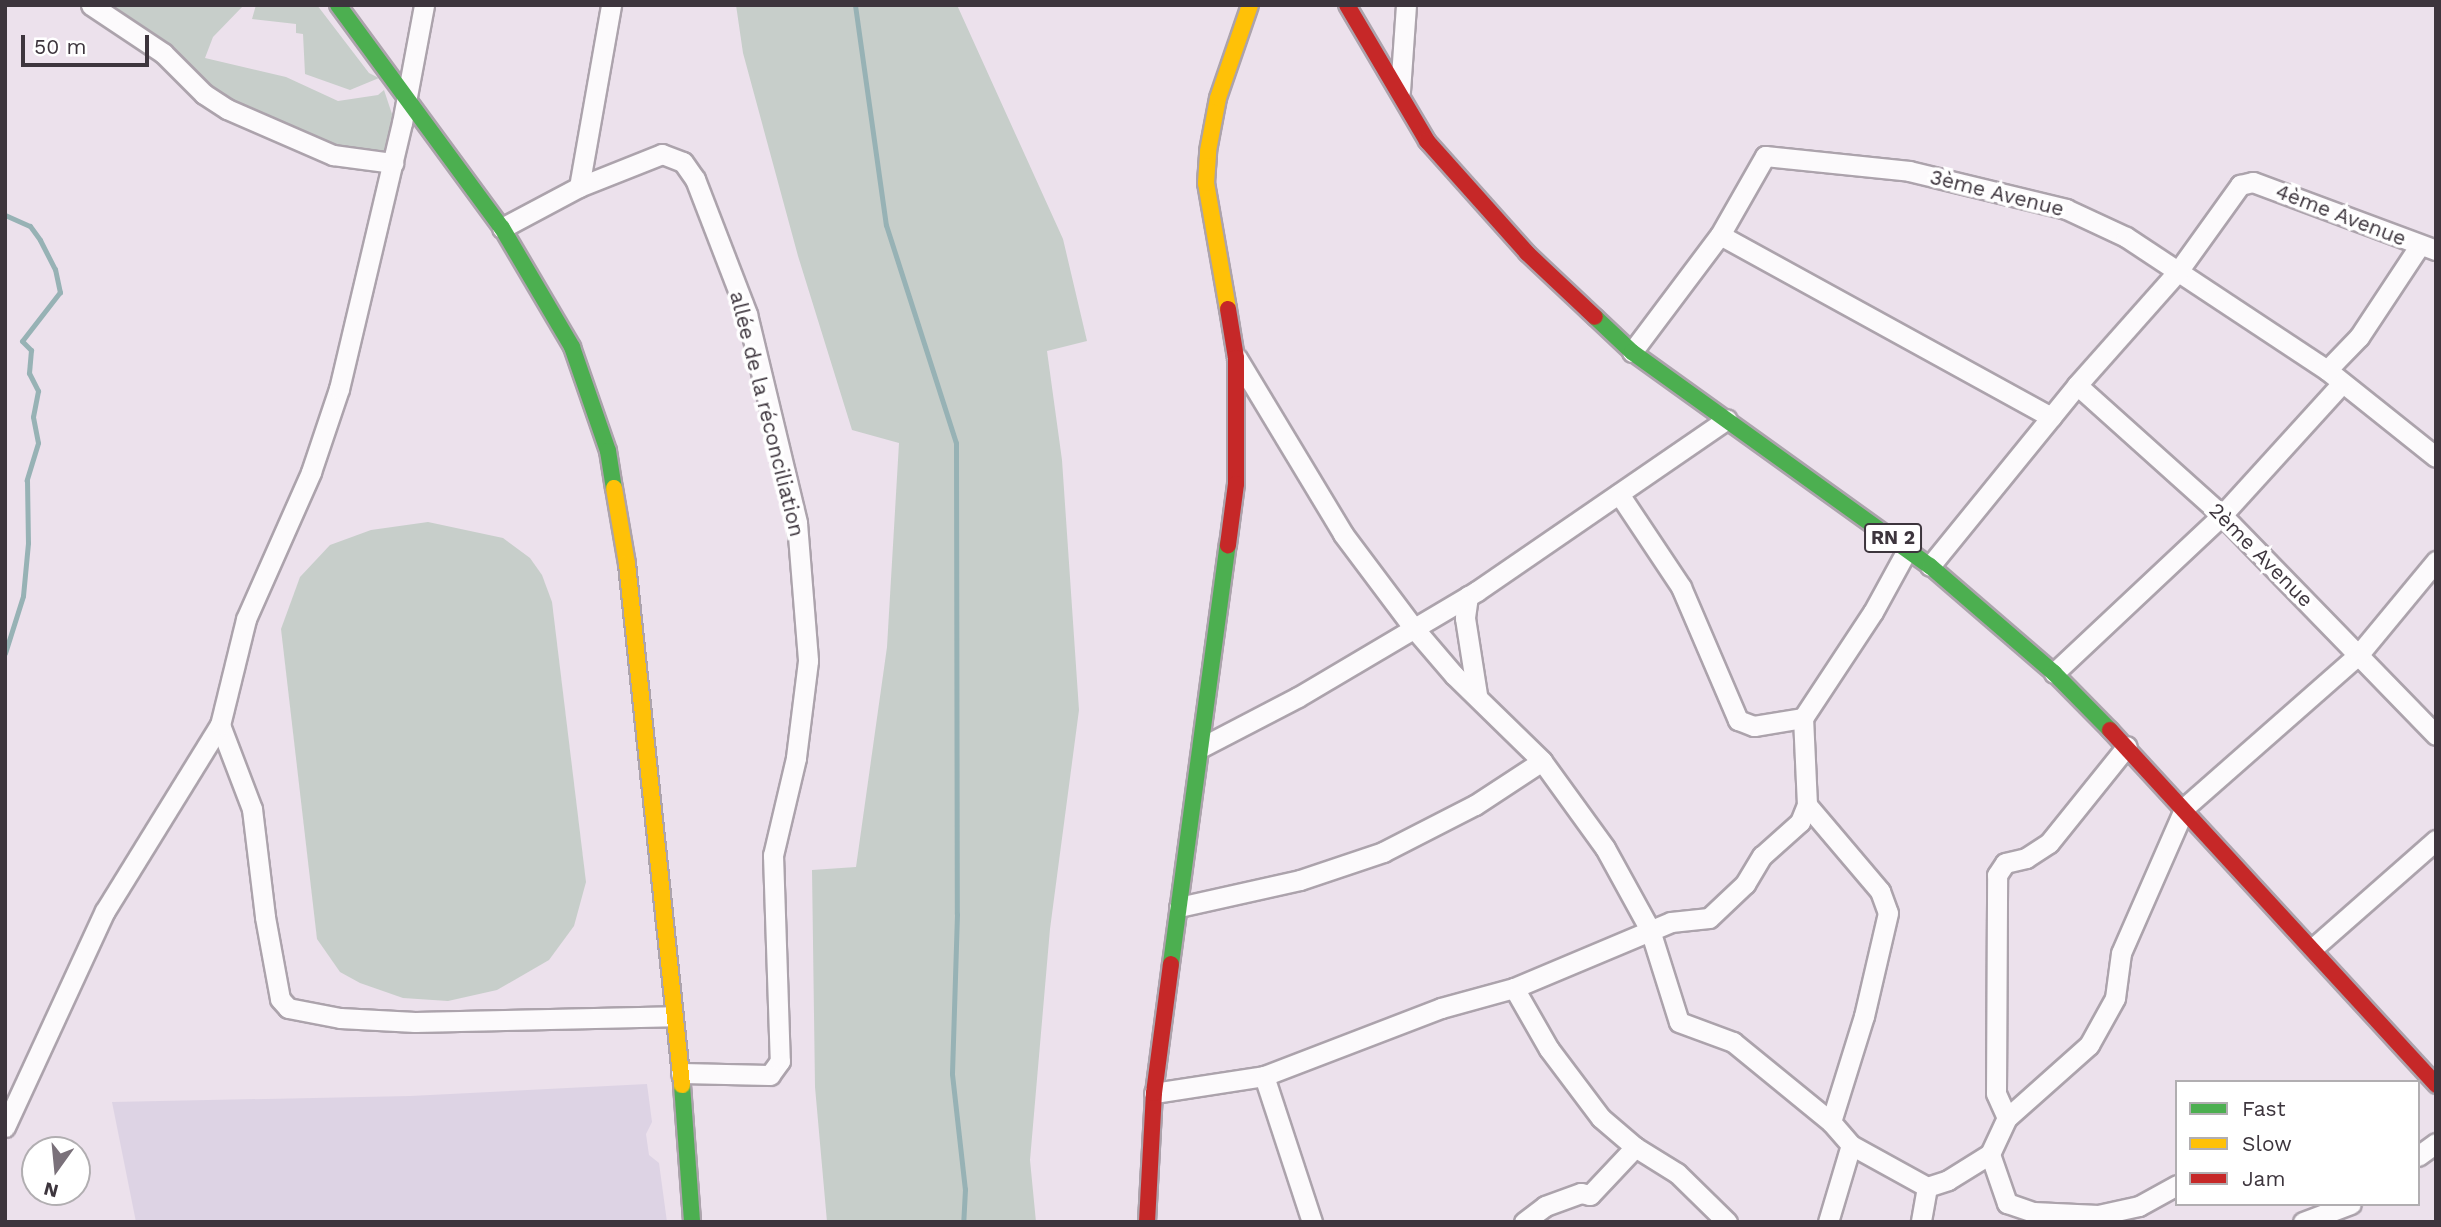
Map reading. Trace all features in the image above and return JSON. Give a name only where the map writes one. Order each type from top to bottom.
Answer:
[{"type":"street","points":[[91,5],[163,53],[204,94],[227,109],[332,155],[393,163]]},
{"type":"street","points":[[338,5],[502,228],[572,347],[608,451],[627,564],[681,1073],[692,1222]]},
{"type":"street","points":[[5,1127],[105,911],[219,725],[246,619],[311,472],[335,401],[393,163],[424,5]]},
{"type":"street","points":[[579,187],[611,5]]},
{"type":"street","points":[[1147,1222],[1154,1093],[1236,484],[1236,358],[1206,183],[1218,98],[1250,5]]},
{"type":"street","name":"RN 2","points":[[1347,5],[1427,142],[1497,224],[1632,352],[1908,548],[2054,673],[2185,807],[2436,1085]]},
{"type":"street","points":[[1400,99],[1406,5]]},
{"type":"street","name":"allée de la réconciliation","points":[[502,228],[579,187],[662,154],[690,169],[747,314],[797,523],[808,661],[796,758],[773,855],[780,1061],[770,1075],[681,1073]]},
{"type":"street","name":"3ème Avenue","points":[[1632,352],[1720,235],[1760,160],[1772,155],[1909,171],[2066,209],[2126,237],[2179,270],[2334,377],[2436,457]]},
{"type":"street","name":"4ème Avenue","points":[[2179,270],[2246,182],[2428,247]]},
{"type":"street","points":[[1720,235],[2051,417]]},
{"type":"street","points":[[2054,673],[2222,515],[2334,377],[2359,337],[2428,247]]},
{"type":"street","points":[[1930,565],[2077,385],[2179,270]]},
{"type":"street","points":[[1236,358],[1343,534],[1412,626],[1542,761],[1605,848],[1650,930],[1679,1022],[1733,1042],[1831,1122],[1851,1145],[1927,1187],[1948,1180],[1990,1154],[2007,1118],[2090,1045],[2115,998],[2121,953],[2185,807],[2359,654],[2436,561]]},
{"type":"street","name":"2ème Avenue","points":[[2077,385],[2222,515],[2436,734]]},
{"type":"street","points":[[1202,747],[1298,697],[1412,626],[1468,596],[1727,419]]},
{"type":"street","points":[[1619,494],[1681,587],[1738,720],[1754,726],[1803,718]]},
{"type":"street","points":[[1154,1093],[1264,1076],[1441,1008],[1514,988],[1671,922],[1700,921],[1716,913],[1745,884],[1762,856],[1800,822],[1807,805],[1803,718],[1874,612],[1908,548]]},
{"type":"street","points":[[1468,596],[1465,618],[1477,695]]},
{"type":"street","points":[[219,725],[252,809],[267,930],[280,999],[288,1008],[340,1017],[415,1022],[673,1016]]},
{"type":"street","points":[[2007,1118],[1996,1093],[1997,876],[2005,863],[2026,858],[2049,844],[2127,746]]},
{"type":"street","points":[[1179,907],[1300,880],[1383,852],[1475,805],[1542,761]]},
{"type":"street","points":[[1807,805],[1880,891],[1888,913],[1860,1028],[1831,1122]]},
{"type":"street","points":[[2313,947],[2436,840]]},
{"type":"street","points":[[1514,988],[1572,1083],[1601,1118],[1634,1147],[1676,1172],[1727,1222]]},
{"type":"street","points":[[1264,1076],[1312,1222]]},
{"type":"street","points":[[2420,1155],[2436,1143]]},
{"type":"street","points":[[1828,1222],[1851,1145]]},
{"type":"street","points":[[1524,1222],[1545,1206],[1581,1193],[1590,1195],[1634,1147]]},
{"type":"street","points":[[1990,1154],[2007,1203],[2033,1212],[2098,1215],[2138,1206],[2175,1186]]},
{"type":"street","points":[[1921,1222],[1927,1187]]},
{"type":"street","points":[[2303,1222],[2346,1206]]},
{"type":"shaded area","points":[[244,5],[213,37],[205,58],[286,77],[338,101],[378,95],[384,90],[393,117],[384,152],[356,155],[218,97],[110,7]]},
{"type":"shaded area","points":[[256,5],[317,5],[369,73],[379,78],[350,90],[305,74],[303,34],[296,33],[296,24],[252,19]]},
{"type":"shaded area","points":[[736,5],[957,5],[1063,239],[1087,341],[1047,351],[1062,460],[1079,710],[1050,929],[1030,1160],[1036,1222],[827,1222],[815,1087],[812,870],[856,867],[887,647],[899,443],[852,430],[798,256],[743,53]]},
{"type":"shaded area","points":[[428,522],[503,538],[530,558],[542,575],[552,602],[586,882],[574,926],[549,960],[497,990],[448,1001],[403,998],[360,983],[340,972],[317,939],[281,629],[300,577],[330,545],[371,530]]},
{"type":"shaded area","points":[[647,1084],[652,1122],[646,1134],[649,1155],[659,1163],[667,1222],[136,1222],[112,1102],[410,1096]]},
{"type":"waterway","points":[[855,5],[886,225],[956,443],[957,914],[952,1074],[965,1189],[963,1222]]},
{"type":"waterway","points":[[5,215],[30,226],[55,269],[60,292],[22,341],[31,350],[29,373],[38,391],[33,417],[38,443],[27,480],[28,543],[23,596],[5,653]]},
{"type":"traffic: fast","points":[[338,5],[502,228],[572,347],[608,451],[614,488]]},
{"type":"traffic: fast","points":[[1595,317],[1632,352],[1930,566],[2054,673],[2110,730]]},
{"type":"traffic: fast","points":[[1171,964],[1228,545]]},
{"type":"traffic: fast","points":[[682,1085],[692,1222]]},
{"type":"traffic: slow","points":[[1228,309],[1206,183],[1208,151],[1218,98],[1250,5]]},
{"type":"traffic: slow","points":[[614,488],[627,564],[682,1085]]},
{"type":"traffic: jam","points":[[1347,5],[1427,141],[1527,253],[1595,317]]},
{"type":"traffic: jam","points":[[1228,309],[1236,358],[1236,484],[1228,545]]},
{"type":"traffic: jam","points":[[2110,730],[2436,1085]]},
{"type":"traffic: jam","points":[[1147,1222],[1154,1093],[1171,964]]}]
